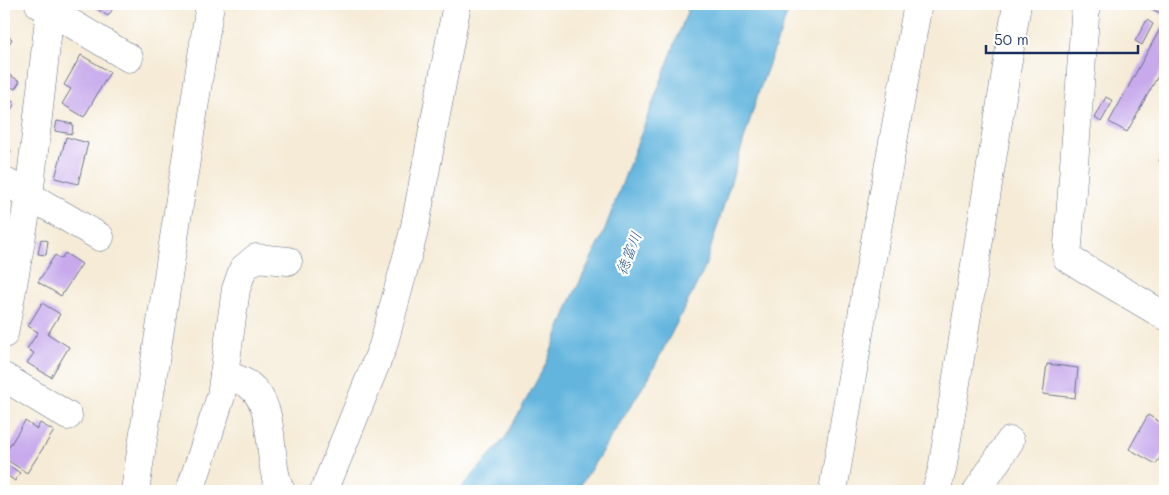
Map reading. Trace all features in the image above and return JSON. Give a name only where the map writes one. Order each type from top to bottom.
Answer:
[{"type":"street","points":[[135,491],[210,4]]},
{"type":"street","points":[[324,491],[383,346],[414,231],[457,4]]},
{"type":"street","points":[[833,491],[868,280],[918,4]]},
{"type":"street","points":[[936,491],[944,461],[1017,4]]},
{"type":"street","points":[[1086,4],[1068,258],[1165,316]]},
{"type":"street","points":[[4,334],[29,196],[48,6],[129,58]]},
{"type":"street","points":[[4,181],[100,237]]},
{"type":"street","points":[[190,491],[221,396],[236,289],[243,269],[256,258],[288,261]]},
{"type":"street","points":[[224,374],[249,385],[261,397],[268,419],[274,476],[281,491]]},
{"type":"street","points":[[4,378],[68,416]]},
{"type":"street","points":[[977,491],[1010,441]]},
{"type":"water","name":"徳富川","points":[[690,4],[791,4],[758,94],[704,270],[649,377],[577,491],[459,491],[505,438],[546,364],[570,302],[603,234]]},
{"type":"building","points":[[89,4],[109,4],[114,7],[108,16]]},
{"type":"building","points":[[1155,4],[1165,4],[1165,16],[1152,9]]},
{"type":"building","points":[[1147,20],[1153,24],[1142,45],[1135,41]]},
{"type":"building","points":[[1161,27],[1165,29],[1165,63],[1127,132],[1109,122]]},
{"type":"building","points":[[4,34],[12,39],[4,53]]},
{"type":"building","points":[[81,55],[110,72],[84,117],[62,104],[71,89],[64,85]]},
{"type":"building","points":[[4,72],[20,81],[15,89],[4,83]]},
{"type":"building","points":[[4,96],[15,103],[4,122]]},
{"type":"building","points":[[1106,97],[1113,101],[1101,122],[1095,118]]},
{"type":"building","points":[[57,121],[73,124],[72,134],[55,131]]},
{"type":"building","points":[[66,137],[88,143],[78,184],[55,178]]},
{"type":"building","points":[[4,147],[11,151],[4,162]]},
{"type":"building","points":[[1165,150],[1165,164],[1159,161]]},
{"type":"building","points":[[41,239],[48,241],[46,255],[38,254]]},
{"type":"building","points":[[65,253],[82,264],[61,296],[38,282],[55,255],[61,259]]},
{"type":"building","points":[[42,303],[60,314],[48,334],[69,347],[51,377],[27,363],[34,353],[27,349],[38,332],[28,326]]},
{"type":"building","points":[[1047,364],[1078,368],[1075,398],[1043,394]]},
{"type":"building","points":[[1148,415],[1165,425],[1165,449],[1156,464],[1129,449]]},
{"type":"building","points":[[25,421],[37,429],[40,423],[54,431],[27,473],[4,458]]},
{"type":"building","points":[[4,462],[20,473],[15,481],[4,473]]}]
